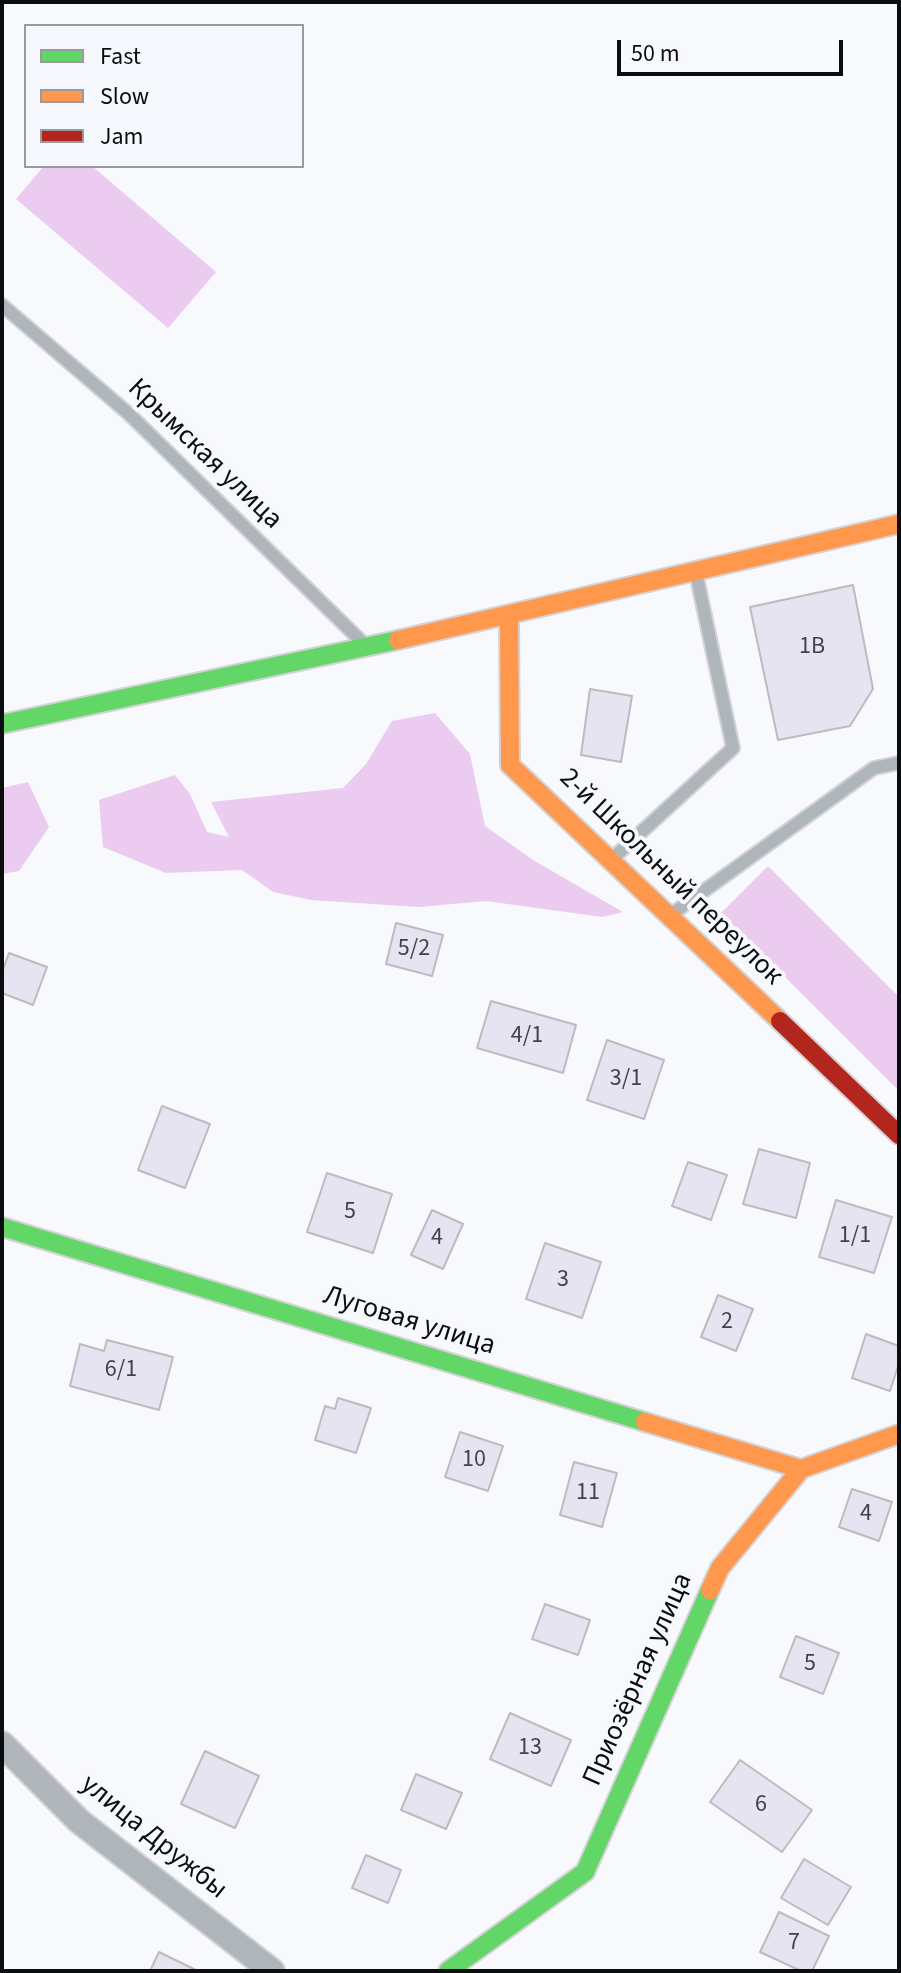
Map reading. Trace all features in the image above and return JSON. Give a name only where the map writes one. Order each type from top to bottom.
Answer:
[{"type":"street","points":[[2,724],[509,616],[899,524]]},
{"type":"street","name":"2-й Школьный переулок","points":[[509,616],[510,765],[899,1135]]},
{"type":"street","name":"Луговая улица","points":[[2,1227],[801,1469]]},
{"type":"street","points":[[801,1469],[899,1434]]},
{"type":"street","name":"Приозёрная улица","points":[[448,1971],[585,1872],[720,1568],[801,1469]]},
{"type":"street","name":"улица Дружбы","points":[[2,1744],[79,1821],[272,1971]]},
{"type":"lane","name":"Крымская улица","points":[[2,305],[129,414],[366,646]]},
{"type":"lane","points":[[611,860],[733,748],[696,572]]},
{"type":"lane","points":[[670,916],[874,768],[899,763]]},
{"type":"shaded area","points":[[42,168],[94,168],[216,272],[168,328],[16,199]]},
{"type":"shaded area","points":[[435,713],[470,754],[485,826],[533,860],[623,912],[602,917],[486,901],[419,907],[311,900],[273,892],[242,870],[166,873],[103,847],[99,800],[175,775],[190,794],[207,832],[229,837],[211,802],[343,788],[366,764],[392,721]]},
{"type":"shaded area","points":[[28,782],[49,827],[19,871],[2,874],[2,788]]},
{"type":"shaded area","points":[[768,866],[899,997],[899,1091],[721,913]]},
{"type":"building","points":[[853,585],[873,689],[850,726],[778,740],[750,607]]},
{"type":"building","points":[[590,689],[632,696],[621,762],[581,755]]},
{"type":"building","points":[[396,923],[443,935],[432,976],[386,964]]},
{"type":"building","points":[[9,953],[47,967],[33,1005],[2,993],[2,972]]},
{"type":"building","points":[[491,1001],[576,1025],[563,1073],[477,1048]]},
{"type":"building","points":[[607,1040],[664,1060],[644,1119],[587,1100]]},
{"type":"building","points":[[162,1106],[210,1124],[185,1188],[138,1170]]},
{"type":"building","points":[[759,1149],[810,1163],[796,1218],[743,1204]]},
{"type":"building","points":[[688,1162],[727,1175],[711,1220],[672,1206]]},
{"type":"building","points":[[327,1173],[392,1194],[373,1253],[307,1232]]},
{"type":"building","points":[[836,1200],[892,1217],[874,1273],[819,1257]]},
{"type":"building","points":[[432,1210],[463,1224],[443,1269],[411,1255]]},
{"type":"building","points":[[545,1243],[601,1262],[582,1318],[526,1299]]},
{"type":"building","points":[[718,1295],[753,1309],[736,1351],[701,1337]]},
{"type":"building","points":[[866,1334],[899,1346],[899,1363],[890,1391],[852,1378]]},
{"type":"building","points":[[107,1340],[173,1357],[159,1410],[70,1386],[80,1344],[104,1351]]},
{"type":"building","points":[[338,1398],[371,1408],[356,1453],[315,1440],[325,1406],[335,1409]]},
{"type":"building","points":[[460,1432],[503,1446],[488,1491],[445,1477]]},
{"type":"building","points":[[574,1462],[617,1473],[602,1527],[560,1515]]},
{"type":"building","points":[[852,1489],[892,1502],[879,1541],[839,1527]]},
{"type":"building","points":[[545,1604],[590,1620],[578,1655],[532,1639]]},
{"type":"building","points":[[796,1636],[839,1653],[823,1694],[780,1677]]},
{"type":"building","points":[[510,1713],[571,1740],[551,1786],[490,1759]]},
{"type":"building","points":[[205,1751],[259,1776],[235,1828],[181,1804]]},
{"type":"building","points":[[740,1760],[812,1810],[782,1852],[710,1802]]},
{"type":"building","points":[[416,1774],[462,1793],[446,1829],[401,1810]]},
{"type":"building","points":[[366,1855],[401,1870],[388,1903],[352,1888]]},
{"type":"building","points":[[804,1859],[851,1887],[828,1925],[781,1898]]},
{"type":"building","points":[[779,1912],[829,1936],[812,1971],[801,1971],[760,1952]]},
{"type":"building","points":[[159,1952],[198,1971],[150,1971]]},
{"type":"traffic: fast","points":[[2,724],[398,640]]},
{"type":"traffic: fast","points":[[2,1227],[645,1422]]},
{"type":"traffic: fast","points":[[448,1971],[585,1872],[710,1590]]},
{"type":"traffic: slow","points":[[398,640],[899,524]]},
{"type":"traffic: slow","points":[[509,616],[510,765],[780,1021]]},
{"type":"traffic: slow","points":[[645,1422],[801,1469]]},
{"type":"traffic: slow","points":[[710,1590],[720,1568],[801,1469],[899,1434]]},
{"type":"traffic: jam","points":[[780,1021],[899,1135]]}]
